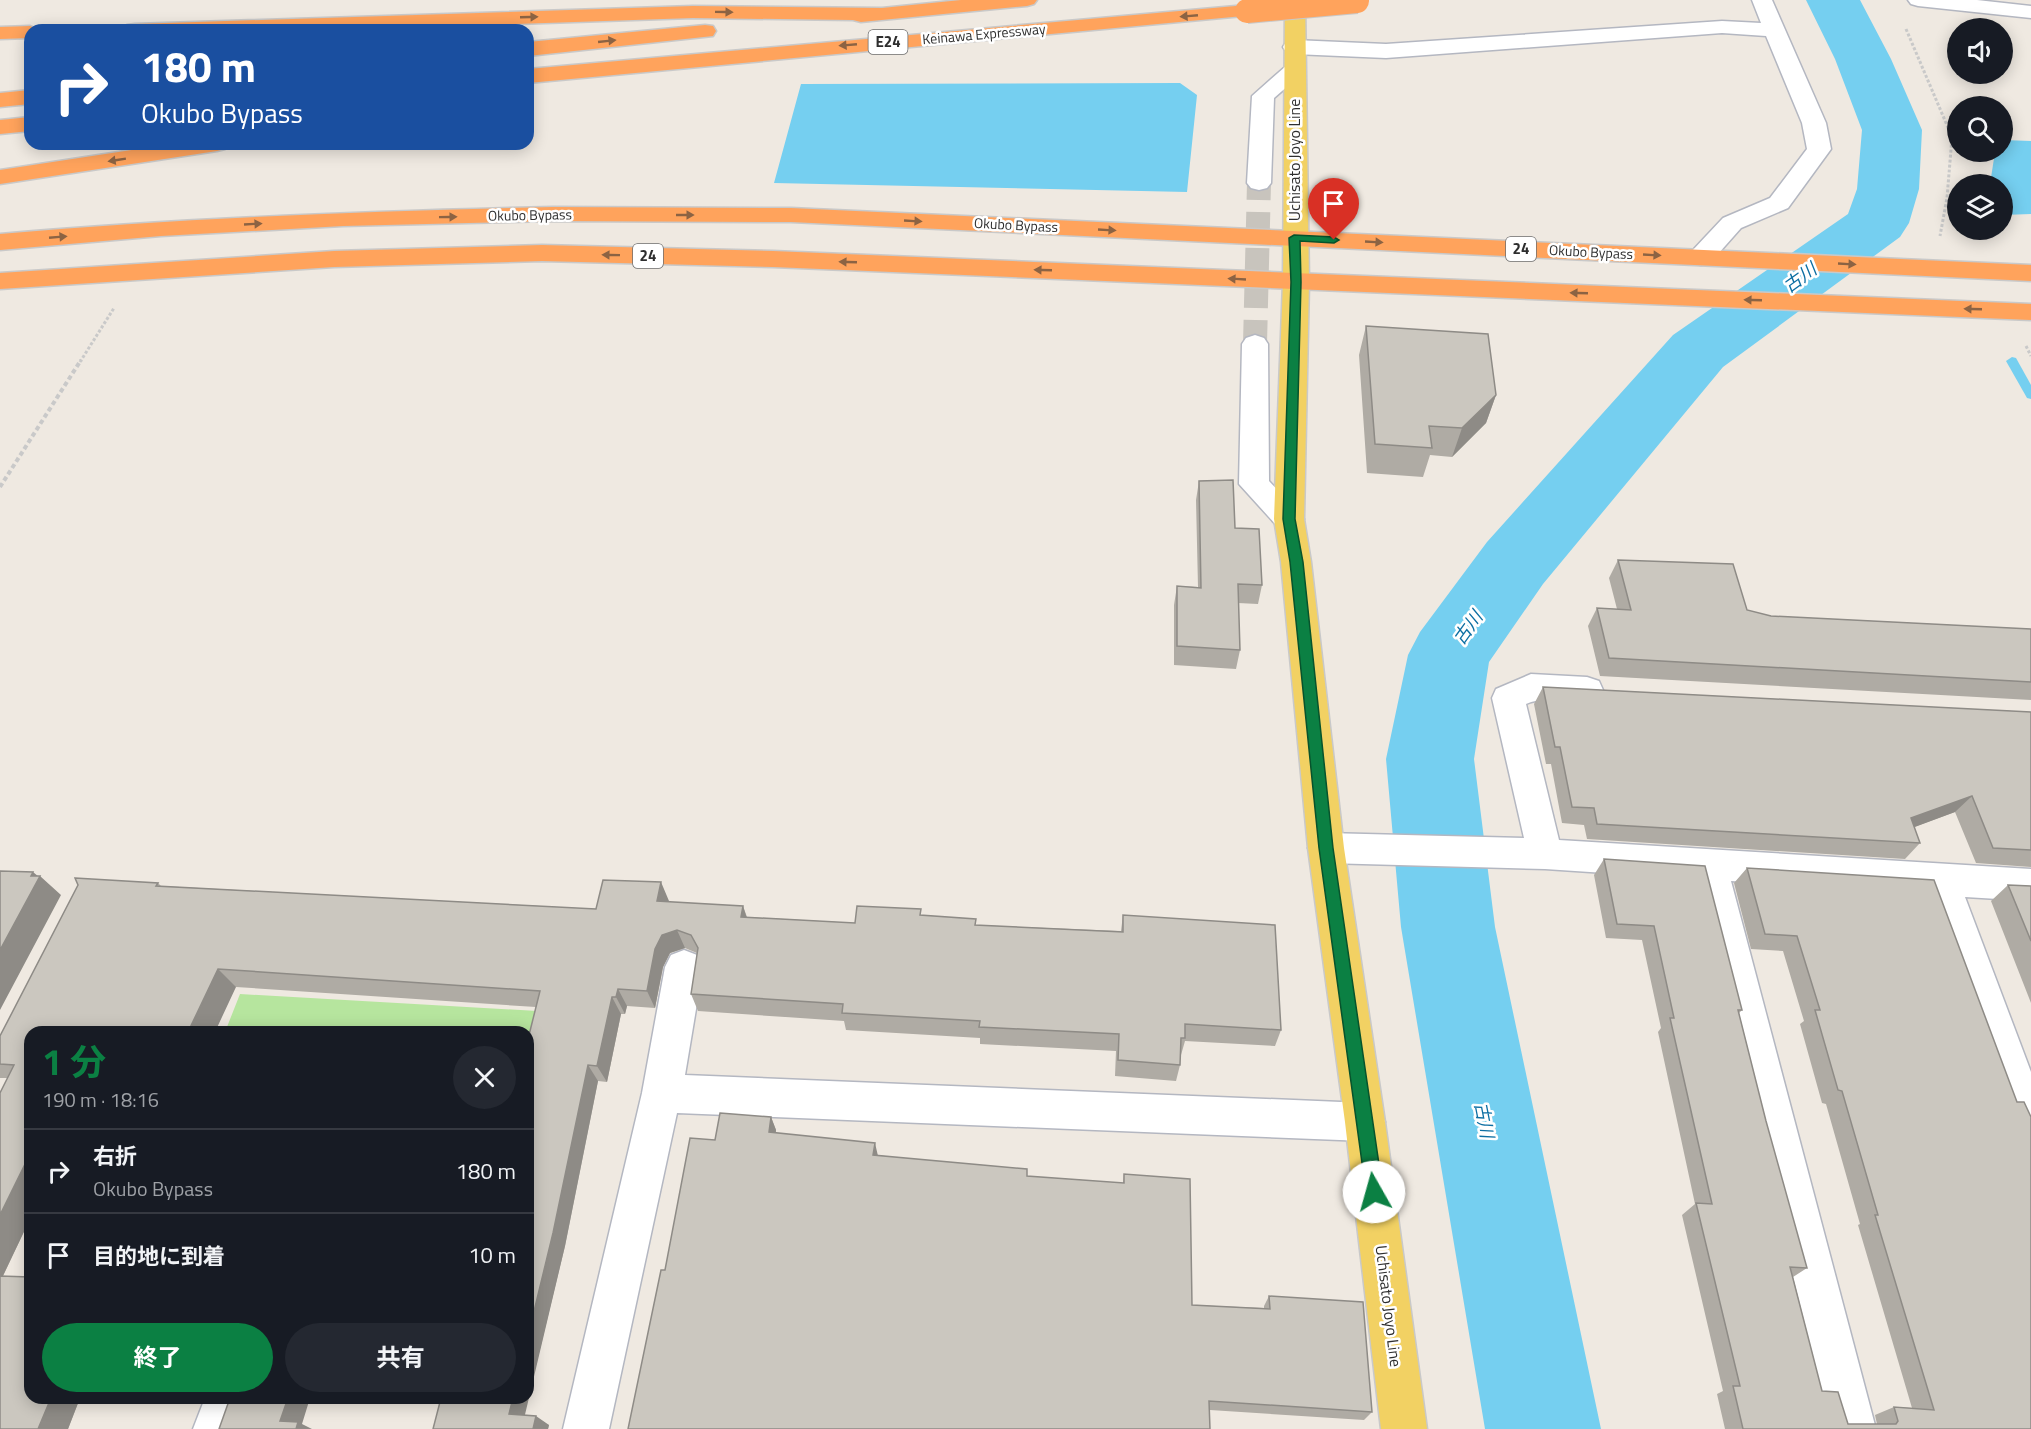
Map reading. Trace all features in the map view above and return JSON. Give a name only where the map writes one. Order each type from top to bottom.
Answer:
[{"type":"highway","name":"Keinawa Expressway","points":[[534,48],[1027,0]]},
{"type":"highway","name":"Keinawa Expressway","points":[[534,75],[1363,1]]},
{"type":"highway","points":[[321,24],[693,12],[883,14]]},
{"type":"highway","points":[[0,33],[24,32]]},
{"type":"highway","points":[[534,92],[788,51]]},
{"type":"highway","points":[[0,100],[24,98]]},
{"type":"highway","points":[[0,127],[24,125]]},
{"type":"highway","points":[[0,177],[178,150]]},
{"type":"highway","name":"Okubo Bypass","points":[[0,242],[184,227],[553,214],[791,215],[2031,273]]},
{"type":"highway","name":"24","points":[[0,281],[138,270],[334,259],[542,253],[785,259],[2031,312]]},
{"type":"main road","name":"Uchisato Joyo Line","points":[[1295,0],[1294,238],[1296,282],[1289,519],[1338,848],[1365,1122],[1404,1429]]},
{"type":"street","points":[[1701,257],[1732,223],[1779,203],[1819,149],[1814,123],[1762,0]]},
{"type":"street","points":[[1918,0],[2031,12]]},
{"type":"street","points":[[1259,183],[1263,96],[1294,59],[1722,27],[1775,30]]},
{"type":"street","points":[[1255,344],[1254,484],[1289,519]]},
{"type":"street","points":[[1531,853],[1508,698],[1531,687],[1614,692]]},
{"type":"street","points":[[1338,848],[1531,853],[2031,885]]},
{"type":"street","points":[[1709,864],[1853,1429]]},
{"type":"street","points":[[1941,879],[2031,1126]]},
{"type":"street","points":[[586,1429],[662,1094],[684,967]]},
{"type":"street","points":[[662,1094],[1365,1122]]},
{"type":"street","points":[[216,1429],[225,1404]]},
{"type":"path","points":[[1905,27],[1952,137],[1947,198],[1934,269]]},
{"type":"path","points":[[0,487],[138,270]]},
{"type":"green space","points":[[240,994],[537,1011],[533,1026],[227,1026]]},
{"type":"water","points":[[1180,83],[1197,95],[1187,192],[774,183],[801,84]]},
{"type":"water","points":[[2013,140],[2031,141],[2031,214],[2013,215],[2013,174],[1992,174],[1993,162],[2013,162]]},
{"type":"building","points":[[1366,326],[1488,334],[1496,395],[1462,428],[1429,426],[1432,448],[1375,444]]},
{"type":"building","points":[[1233,480],[1235,528],[1259,529],[1262,585],[1238,584],[1240,650],[1177,646],[1177,586],[1201,588],[1199,481]]},
{"type":"building","points":[[1618,560],[1733,564],[1747,610],[1771,616],[2031,629],[2031,682],[1609,658],[1597,608],[1631,610]]},
{"type":"building","points":[[1543,687],[2031,712],[2031,850],[1993,848],[1972,796],[1911,818],[1920,843],[1597,824],[1594,808],[1572,807],[1560,747],[1555,747]]},
{"type":"building","points":[[1604,859],[1705,866],[1742,1010],[1738,1010],[1766,1121],[1807,1268],[1790,1267],[1822,1391],[1838,1392],[1848,1424],[1896,1424],[1898,1421],[1894,1407],[1934,1410],[1875,1215],[1878,1215],[1842,1091],[1838,1090],[1815,1010],[1820,1010],[1797,936],[1765,934],[1747,868],[1934,880],[2017,1102],[2024,1102],[2031,1117],[2031,1429],[1743,1429],[1733,1386],[1740,1386],[1696,1203],[1712,1204],[1670,1018],[1674,1018],[1654,926],[1617,924]]},
{"type":"building","points":[[0,871],[33,872],[31,876],[40,876],[0,950]]},
{"type":"building","points":[[75,878],[158,883],[156,886],[596,909],[603,880],[661,882],[657,901],[743,906],[741,917],[855,923],[857,906],[921,909],[920,915],[976,919],[975,925],[1123,932],[1123,915],[1275,925],[1281,1030],[1185,1024],[1185,1038],[1181,1038],[1180,1065],[1118,1060],[1119,1034],[979,1027],[980,1021],[842,1013],[843,1004],[691,994],[698,948],[691,935],[677,930],[662,935],[655,949],[647,991],[618,989],[616,997],[612,997],[597,1066],[588,1065],[534,1311],[534,1026],[531,1026],[540,991],[218,969],[191,1026],[24,1026],[24,1166],[0,1215],[0,1093],[14,1065],[0,1064],[0,1036],[78,885]]},
{"type":"building","points":[[2008,885],[2031,886],[2031,941]]},
{"type":"building","points":[[720,1113],[771,1117],[769,1132],[875,1143],[873,1155],[1027,1169],[1027,1176],[1124,1183],[1124,1174],[1190,1179],[1192,1305],[1270,1309],[1269,1296],[1363,1302],[1372,1412],[1209,1401],[1210,1429],[628,1429],[661,1270],[665,1270],[690,1138],[715,1140]]},
{"type":"building","points":[[0,1276],[24,1277],[24,1404],[48,1404],[38,1429],[0,1429]]},
{"type":"building","points":[[228,1404],[286,1404],[280,1421],[298,1422],[296,1429],[219,1429]]},
{"type":"building","points":[[439,1404],[512,1404],[509,1414],[536,1416],[533,1429],[433,1429]]},
{"type":"waterway","name":"古川","points":[[1543,1429],[1448,927],[1430,759],[1449,655],[1515,563],[1698,351],[1877,223],[1888,189],[1892,130],[1863,59],[1833,0]]},
{"type":"waterway","points":[[2012,361],[2031,395]]},
{"type":"tunnel","points":[[1255,344],[1259,183]]},
{"type":"route","points":[[1334,240],[1294,238],[1296,282],[1289,519],[1296,562],[1326,848],[1374,1192]]}]
